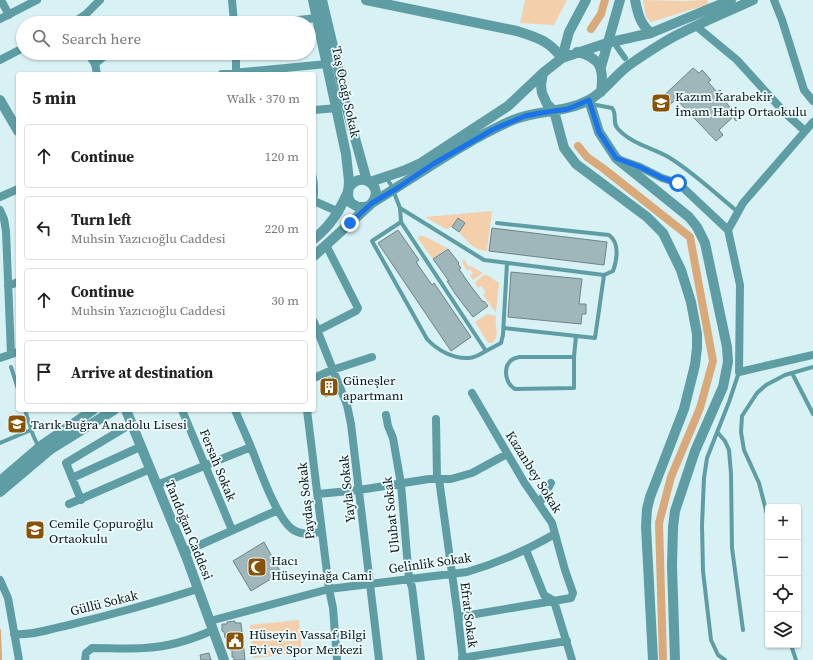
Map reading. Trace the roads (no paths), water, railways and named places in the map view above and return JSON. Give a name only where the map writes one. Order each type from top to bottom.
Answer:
[{"type":"street","points":[[1,0],[9,15]]},
{"type":"street","points":[[0,19],[37,0]]},
{"type":"street","points":[[83,16],[100,0]]},
{"type":"street","points":[[232,0],[233,16]]},
{"type":"street","name":"Taş Ocağı Sokak","points":[[313,0],[322,18],[337,63],[349,181],[348,192]]},
{"type":"street","name":"Taş Ocağı Sokak","points":[[322,0],[322,18],[327,64],[368,181]]},
{"type":"street","points":[[366,0],[517,31],[539,38],[553,46],[562,58]]},
{"type":"street","points":[[562,58],[569,32],[586,0]]},
{"type":"street","points":[[601,92],[603,80],[601,67],[620,0]]},
{"type":"street","points":[[635,0],[638,14],[644,27],[651,33]]},
{"type":"street","points":[[316,237],[333,221],[339,212],[350,186],[357,180],[368,181],[403,171],[420,163],[508,106],[543,73],[562,58],[607,43],[651,33],[731,0]]},
{"type":"street","points":[[316,254],[370,205],[433,164],[494,129],[525,116],[573,107],[590,102],[630,64],[680,33],[739,3],[753,0]]},
{"type":"street","points":[[774,0],[782,20],[804,90],[813,101]]},
{"type":"street","points":[[316,19],[322,18]]},
{"type":"street","points":[[696,26],[737,60],[785,113],[806,131]]},
{"type":"street","points":[[617,47],[625,58]]},
{"type":"street","points":[[0,60],[16,52]]},
{"type":"street","points":[[578,52],[591,57],[601,67]]},
{"type":"street","points":[[91,60],[95,71]]},
{"type":"street","points":[[95,71],[103,60]]},
{"type":"street","points":[[236,60],[236,72]]},
{"type":"street","points":[[246,72],[337,63]]},
{"type":"street","points":[[543,73],[541,85],[542,93],[547,104],[554,111],[564,148],[576,164],[647,217],[663,233],[681,270],[695,320],[697,348],[690,386],[684,409],[650,497],[647,509],[646,526],[653,660]]},
{"type":"street","points":[[0,100],[16,124]]},
{"type":"street","points":[[590,102],[599,132],[616,158],[689,216],[697,227],[705,244],[727,347],[728,362],[723,386],[695,451],[675,511],[672,566],[675,660]]},
{"type":"street","points":[[316,110],[341,107]]},
{"type":"street","points":[[728,230],[743,203],[813,122]]},
{"type":"street","points":[[616,158],[640,167],[662,178],[678,183],[728,230],[740,286],[739,372],[813,355]]},
{"type":"street","points":[[348,192],[349,200],[354,206],[361,208],[370,205],[376,196],[376,192],[375,188],[368,181]]},
{"type":"street","points":[[0,197],[16,190]]},
{"type":"street","points":[[316,202],[339,212]]},
{"type":"street","points":[[0,210],[4,219],[6,231],[8,286],[15,353],[0,358]]},
{"type":"street","points":[[316,328],[356,311],[358,308],[326,245]]},
{"type":"street","points":[[8,286],[16,283]]},
{"type":"street","name":"Yayla Sokak","points":[[316,330],[349,414],[379,660]]},
{"type":"street","points":[[316,377],[332,370],[372,357]]},
{"type":"street","name":"Kazanbey Sokak","points":[[472,393],[507,454],[552,523],[564,570],[573,593],[571,598],[554,601]]},
{"type":"street","points":[[0,481],[39,448],[89,412]]},
{"type":"street","points":[[0,492],[52,449],[111,412]]},
{"type":"street","name":"Tandoğan Caddesi","points":[[127,412],[184,552],[224,660]]},
{"type":"street","name":"Fersah Sokak","points":[[183,412],[232,530]]},
{"type":"street","points":[[236,412],[258,466],[278,510],[286,523],[298,533],[304,534],[322,532]]},
{"type":"street","name":"Paydaş Sokak","points":[[307,412],[328,589],[333,608],[337,660]]},
{"type":"street","name":"Ulubat Sokak","points":[[386,415],[401,484],[410,579],[421,660]]},
{"type":"street","name":"Efrat Sokak","points":[[436,419],[438,479],[463,659]]},
{"type":"street","points":[[81,500],[66,464],[131,424]]},
{"type":"street","points":[[72,478],[140,447]]},
{"type":"street","points":[[157,485],[251,447]]},
{"type":"street","points":[[318,494],[438,479],[451,479],[472,473],[507,454]]},
{"type":"street","points":[[69,504],[81,500],[150,468]]},
{"type":"street","points":[[539,504],[551,483]]},
{"type":"street","points":[[184,552],[278,510]]},
{"type":"street","name":"Gelinlik Sokak","points":[[85,660],[86,653],[92,648],[144,648],[165,646],[187,640],[211,625],[328,589],[467,572],[488,566],[526,550],[555,534]]},
{"type":"street","points":[[526,550],[544,596],[554,601],[572,660]]},
{"type":"street","points":[[0,580],[8,598],[19,660]]},
{"type":"street","name":"Güllü Sokak","points":[[14,634],[30,634],[102,617],[198,589]]},
{"type":"street","points":[[458,617],[554,601]]},
{"type":"street","points":[[463,659],[567,641]]},
{"type":"lane","points":[[590,102],[612,108],[615,113],[614,123],[620,132],[640,144],[663,153],[676,161],[738,212]]},
{"type":"lane","points":[[385,176],[391,185],[392,191],[400,208],[401,222],[486,351]]},
{"type":"lane","points":[[400,208],[484,260],[604,275],[613,271],[616,256],[615,241],[609,235],[497,223]]},
{"type":"lane","points":[[401,222],[372,241],[427,339],[434,346],[449,355],[470,358],[501,343],[504,328],[507,262]]},
{"type":"lane","points":[[504,328],[595,338],[604,275]]},
{"type":"lane","points":[[574,357],[519,357],[513,359],[508,366],[506,373],[507,380],[510,386],[515,389],[574,388],[576,336]]},
{"type":"lane","points":[[11,367],[16,383]]},
{"type":"lane","points":[[765,506],[759,483],[744,450],[741,432],[742,416],[757,393],[766,385],[792,373],[813,367]]},
{"type":"lane","points":[[725,660],[718,655],[711,640],[703,571],[702,525],[704,478],[708,458],[739,372]]},
{"type":"lane","points":[[792,373],[813,414]]},
{"type":"lane","points":[[26,412],[31,430],[39,448]]},
{"type":"lane","points":[[0,443],[31,430]]},
{"type":"lane","points":[[718,433],[725,440],[729,450],[731,474],[732,548],[744,630]]},
{"type":"lane","points":[[793,648],[796,660]]},
{"type":"waterway","points":[[591,29],[601,14],[605,0]]},
{"type":"waterway","points":[[578,146],[587,157],[690,237],[713,361],[700,408],[671,477],[659,523],[663,660]]},
{"type":"waterway","points":[[0,630],[1,660]]},
{"type":"place","name":"Kazım Karabekir İmam Hatip Ortaokulu","points":[[661,103]]},
{"type":"place","name":"Güneşler apartmanı","points":[[329,387]]},
{"type":"place","name":"Tarık Buğra Anadolu Lisesi","points":[[17,424]]},
{"type":"place","name":"Cemile Çopuroğlu Ortaokulu","points":[[35,530]]},
{"type":"place","name":"Hacı Hüseyinağa Cami","points":[[257,567]]},
{"type":"place","name":"Hüseyin Vassaf Bilgi Evi ve Spor Merkezi","points":[[235,641]]}]
